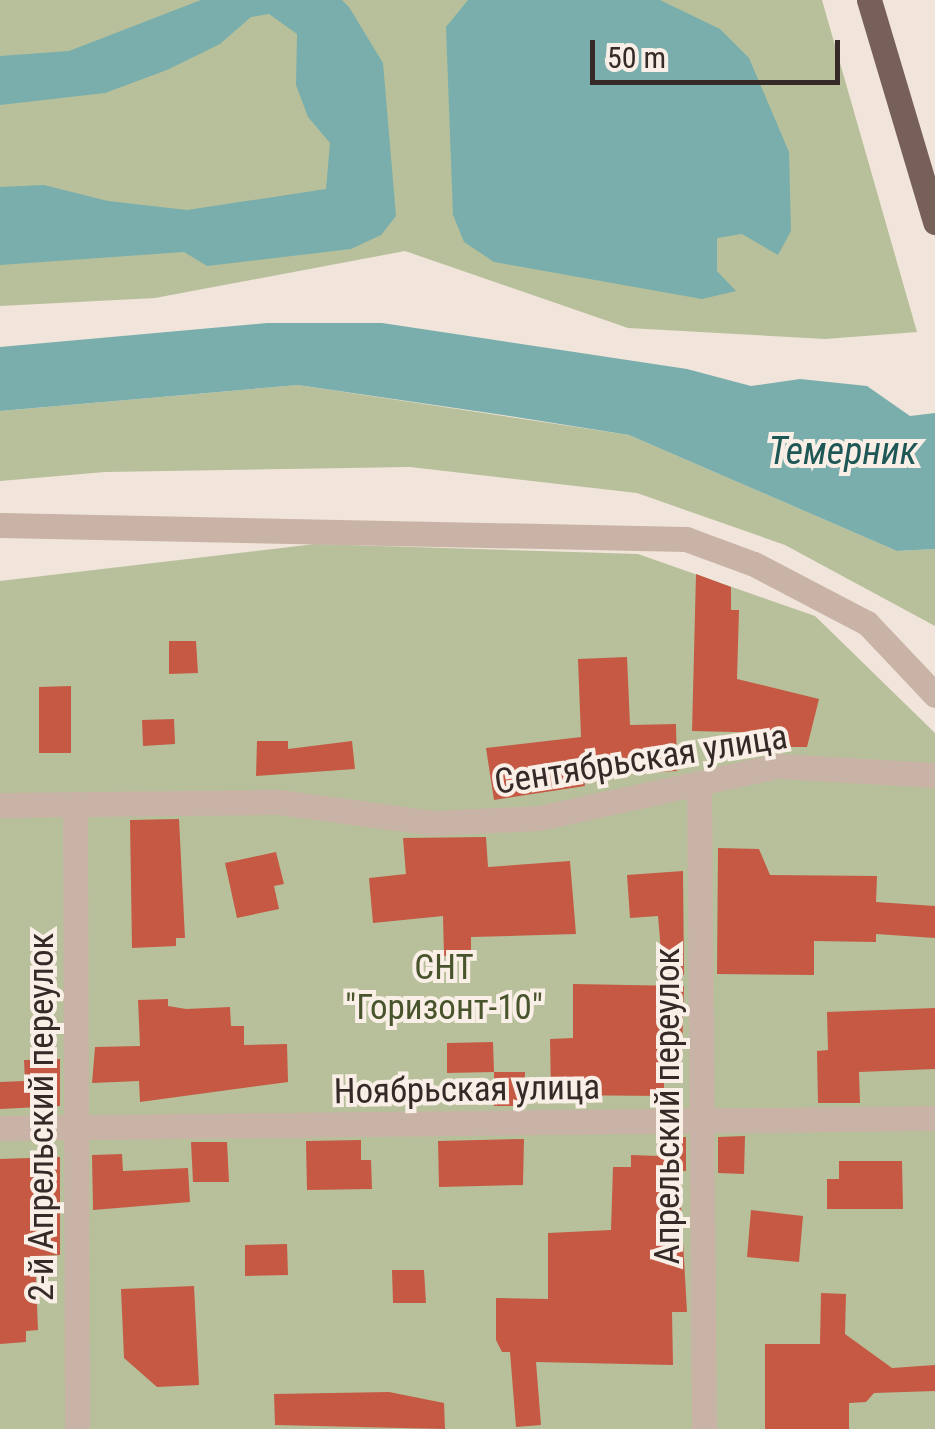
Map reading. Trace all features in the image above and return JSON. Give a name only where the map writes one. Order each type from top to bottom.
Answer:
[{"type":"main road","points":[[870,0],[935,222]]},
{"type":"street","points":[[0,525],[686,539],[754,564],[867,623],[935,695]]},
{"type":"street","name":"Сентябрьская улица","points":[[0,805],[279,802],[434,823],[538,818],[778,766],[935,775]]},
{"type":"street","name":"Апрельский переулок","points":[[698,783],[704,1429]]},
{"type":"street","name":"2-й Апрельский переулок","points":[[75,804],[77,1429]]},
{"type":"street","name":"Ноябрьская улица","points":[[0,1128],[935,1118]]},
{"type":"green space","points":[[0,0],[822,0],[917,332],[825,339],[628,328],[405,251],[155,298],[0,306]]},
{"type":"green space","points":[[298,385],[629,435],[897,551],[935,549],[935,626],[785,545],[637,493],[410,467],[105,472],[0,481],[0,411]]},
{"type":"green space","name":"СНТ \"Горизонт-10\"","points":[[315,544],[638,554],[815,616],[935,733],[935,1429],[0,1429],[0,581]]},
{"type":"water","points":[[201,0],[342,0],[349,7],[383,63],[396,216],[381,235],[351,249],[207,266],[184,252],[0,265],[0,187],[44,185],[108,201],[187,210],[326,189],[330,143],[308,117],[296,85],[297,34],[269,14],[251,17],[220,44],[167,70],[105,93],[0,105],[0,56],[69,51]]},
{"type":"water","points":[[468,0],[660,0],[720,29],[749,58],[789,152],[791,231],[778,255],[742,234],[717,238],[717,271],[736,291],[702,299],[494,262],[464,242],[453,215],[446,27]]},
{"type":"water","name":"Темерник","points":[[267,323],[382,323],[687,369],[751,386],[800,379],[867,386],[910,416],[935,413],[935,549],[897,551],[629,435],[503,415],[298,385],[0,411],[0,347]]},
{"type":"building","points":[[696,574],[731,587],[731,610],[739,610],[737,679],[819,699],[807,747],[766,747],[770,733],[692,731]]},
{"type":"building","points":[[169,641],[196,641],[198,673],[169,674]]},
{"type":"building","points":[[627,657],[630,725],[676,724],[677,771],[609,774],[584,780],[585,786],[494,800],[486,748],[581,737],[578,659]]},
{"type":"building","points":[[71,686],[71,753],[39,753],[39,687]]},
{"type":"building","points":[[174,719],[175,744],[143,746],[142,720]]},
{"type":"building","points":[[257,741],[288,741],[288,749],[352,741],[355,769],[256,776]]},
{"type":"building","points":[[179,819],[185,938],[176,938],[176,946],[132,948],[130,820]]},
{"type":"building","points":[[486,837],[488,867],[570,861],[576,934],[471,937],[471,955],[444,956],[443,916],[373,923],[369,878],[406,874],[403,838]]},
{"type":"building","points":[[718,848],[759,849],[770,875],[877,876],[876,902],[935,906],[935,938],[876,934],[876,942],[814,941],[814,975],[717,974]]},
{"type":"building","points":[[276,852],[284,884],[274,886],[279,909],[237,918],[225,863]]},
{"type":"building","points":[[683,871],[684,975],[663,975],[658,916],[630,918],[627,875]]},
{"type":"building","points":[[573,984],[684,986],[682,1049],[664,1049],[664,1096],[551,1095],[550,1039],[573,1038]]},
{"type":"building","points":[[168,999],[168,1006],[186,1009],[230,1007],[231,1026],[244,1026],[244,1045],[287,1044],[288,1082],[140,1102],[139,1081],[92,1083],[95,1047],[140,1046],[138,1000]]},
{"type":"building","points":[[935,1008],[935,1069],[859,1072],[860,1103],[818,1103],[817,1051],[828,1050],[827,1012]]},
{"type":"building","points":[[493,1042],[494,1072],[447,1073],[447,1043]]},
{"type":"building","points":[[60,1059],[60,1106],[0,1109],[0,1082],[25,1081],[24,1060]]},
{"type":"building","points":[[494,1072],[525,1072],[524,1106],[494,1106]]},
{"type":"building","points":[[745,1136],[744,1174],[718,1173],[718,1137]]},
{"type":"building","points":[[657,1137],[686,1137],[686,1171],[679,1171],[687,1312],[672,1312],[673,1365],[536,1362],[541,1425],[516,1427],[510,1352],[502,1352],[496,1340],[496,1298],[548,1299],[548,1233],[611,1230],[613,1167],[631,1167],[631,1155],[658,1156]]},
{"type":"building","points":[[524,1139],[523,1185],[439,1187],[438,1141]]},
{"type":"building","points":[[361,1140],[361,1160],[371,1160],[372,1189],[307,1190],[306,1141]]},
{"type":"building","points":[[191,1142],[227,1142],[229,1182],[193,1182]]},
{"type":"building","points":[[122,1154],[123,1171],[188,1168],[190,1202],[93,1210],[92,1155]]},
{"type":"building","points":[[60,1157],[60,1255],[35,1256],[38,1330],[26,1331],[26,1342],[0,1344],[0,1159]]},
{"type":"building","points":[[839,1161],[902,1161],[903,1209],[827,1209],[827,1179],[839,1179]]},
{"type":"building","points":[[751,1210],[803,1216],[799,1262],[747,1257]]},
{"type":"building","points":[[287,1244],[288,1275],[245,1276],[245,1245]]},
{"type":"building","points":[[392,1270],[424,1270],[426,1303],[393,1303]]},
{"type":"building","points":[[194,1286],[199,1385],[157,1387],[124,1358],[121,1289]]},
{"type":"building","points":[[821,1293],[846,1294],[845,1334],[892,1368],[935,1365],[935,1391],[874,1393],[866,1402],[849,1403],[849,1429],[765,1429],[765,1344],[820,1344]]},
{"type":"building","points":[[389,1392],[444,1403],[445,1429],[275,1425],[274,1394]]}]
